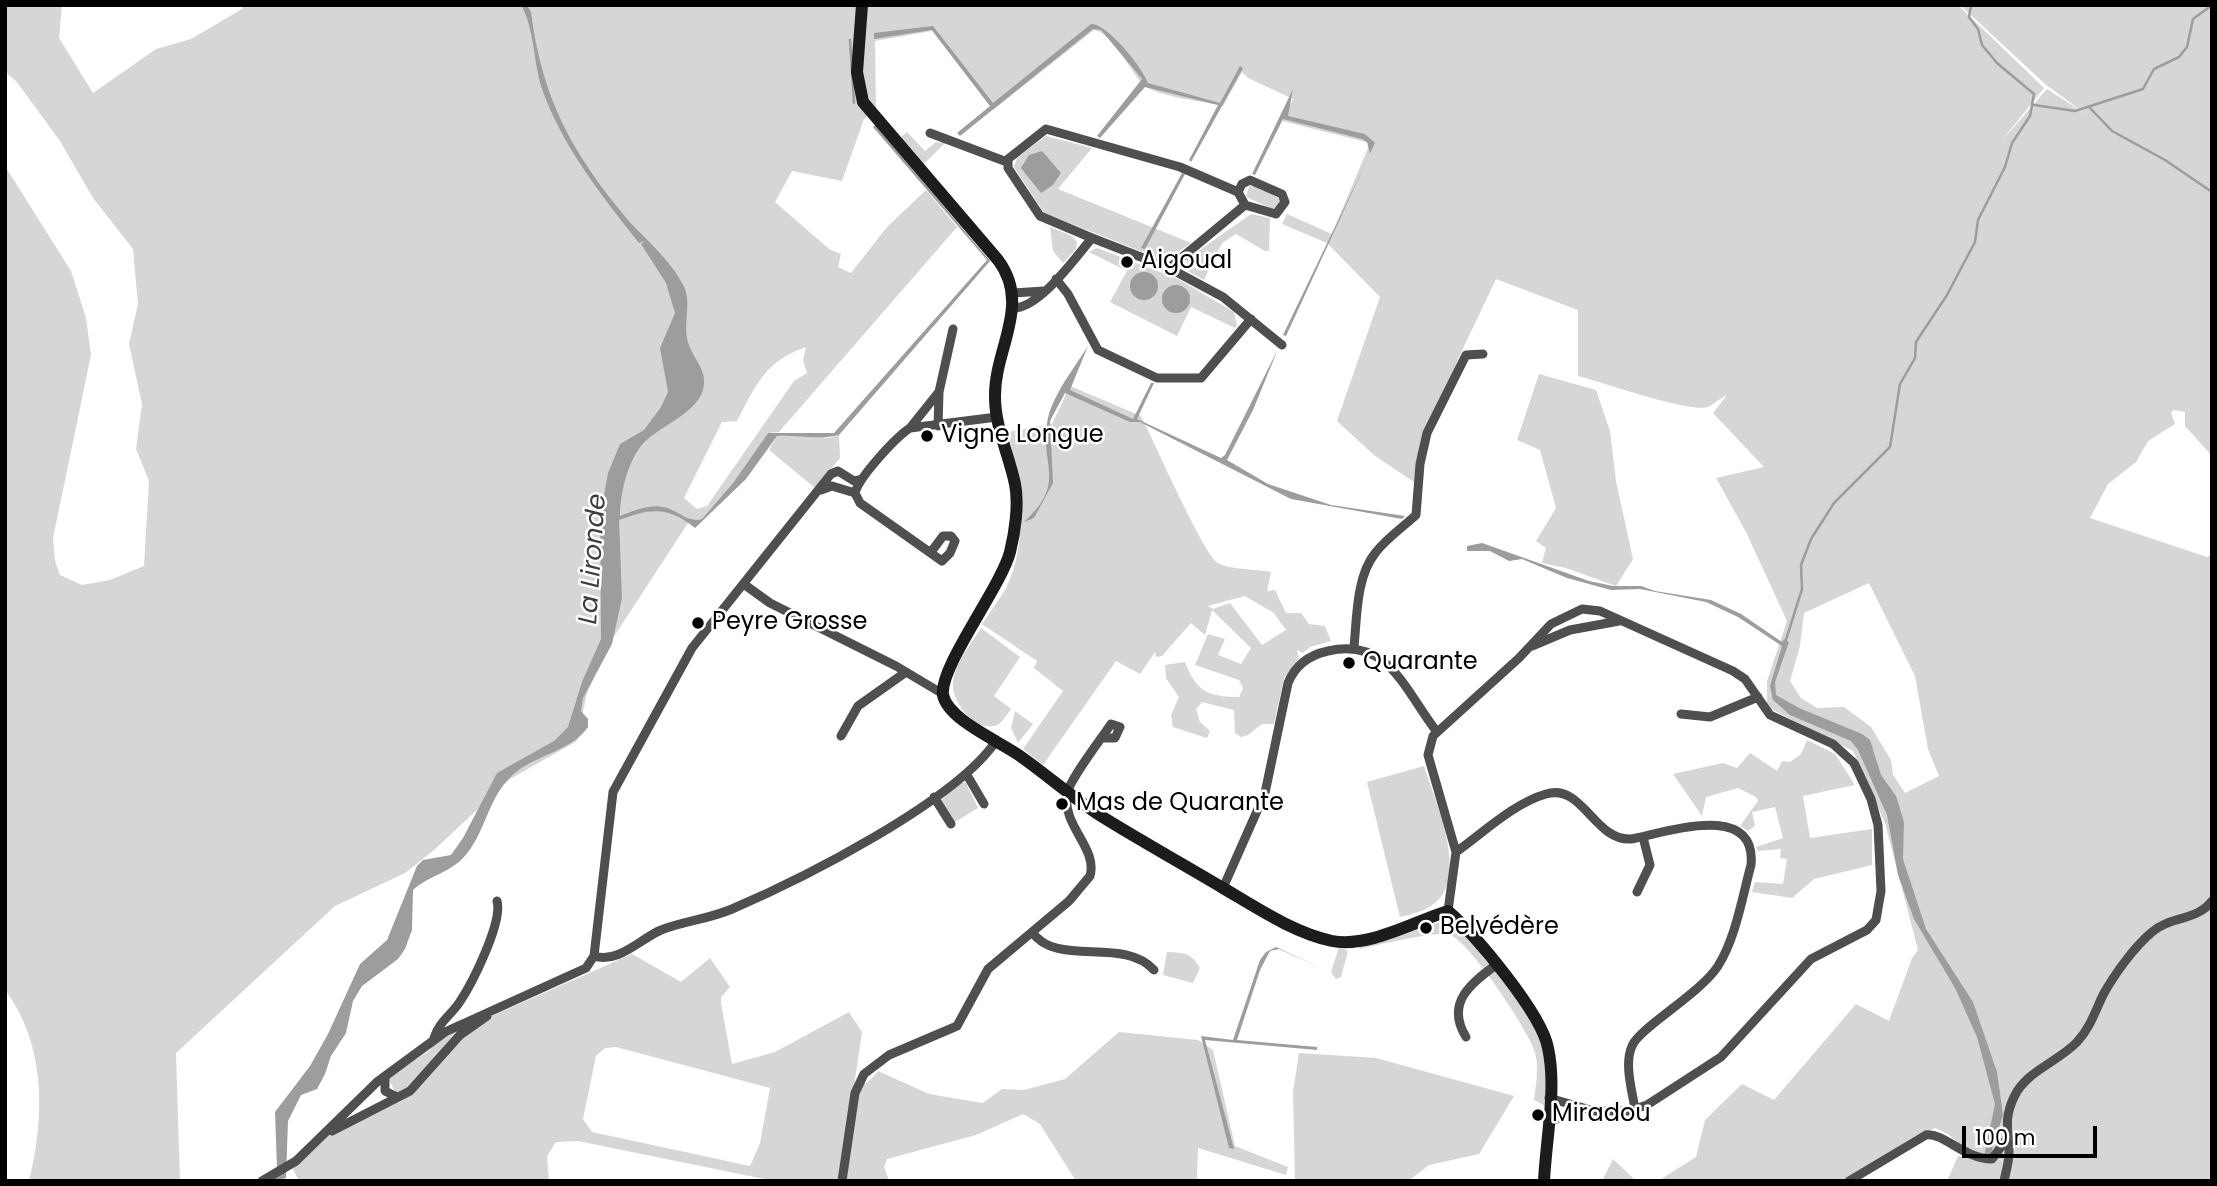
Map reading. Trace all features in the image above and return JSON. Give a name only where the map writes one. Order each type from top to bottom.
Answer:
[{"type":"street","points":[[862,5],[857,72],[866,106],[998,260],[1009,278],[1013,293],[1013,307],[995,390],[996,417],[1016,489],[1011,550],[990,598],[949,672],[943,694]]},
{"type":"street","points":[[1007,162],[1047,129],[1180,167],[1238,192],[1245,205],[1276,214],[1283,208],[1285,200],[1282,194],[1251,180],[1242,184],[1238,192]]},
{"type":"street","points":[[930,132],[1007,162],[1012,176],[1040,216],[1169,268],[1223,297],[1282,345]]},
{"type":"street","points":[[1169,268],[1245,205]]},
{"type":"street","points":[[1013,307],[1024,306],[1045,290],[1092,239]]},
{"type":"street","points":[[1056,279],[1068,294],[1098,350],[1157,378],[1200,378],[1251,319]]},
{"type":"street","points":[[1013,293],[1045,290]]},
{"type":"street","points":[[938,426],[939,391],[953,329]]},
{"type":"street","points":[[1354,647],[1362,585],[1368,566],[1377,551],[1416,515],[1420,464],[1427,433],[1466,355],[1483,354]]},
{"type":"street","points":[[855,493],[862,479],[910,428],[939,391]]},
{"type":"street","points":[[910,428],[996,417]]},
{"type":"street","points":[[266,1179],[291,1165],[386,1076],[452,1028],[586,968],[594,956],[613,792],[685,658],[831,474],[838,471],[854,481],[862,479]]},
{"type":"street","points":[[831,474],[832,485]]},
{"type":"street","points":[[819,490],[832,485],[855,493],[860,503],[931,552]]},
{"type":"street","points":[[745,585],[770,603],[906,672],[943,694],[953,710],[1099,815],[1223,888],[1310,935],[1335,942],[1356,941],[1448,911]]},
{"type":"street","points":[[1448,911],[1456,852],[1428,748],[1437,732],[1528,649],[1551,624],[1582,609],[1596,610],[1733,671],[1745,679],[1764,709],[1776,719],[1841,749],[1859,772],[1878,825],[1881,891],[1876,920],[1867,930],[1827,948],[1803,965],[1712,1064],[1635,1109],[1586,1110],[1548,1122]]},
{"type":"street","points":[[1528,649],[1570,630],[1605,622],[1624,622]]},
{"type":"street","points":[[1223,888],[1265,793],[1284,694],[1293,673],[1306,660],[1318,654],[1354,647],[1380,658],[1437,732]]},
{"type":"street","points":[[841,736],[858,706],[906,672]]},
{"type":"street","points":[[1681,714],[1710,717],[1758,697]]},
{"type":"street","points":[[842,1181],[855,1093],[864,1074],[889,1055],[957,1026],[988,969],[1069,901],[1091,870],[1087,851],[1069,820],[1067,792],[1101,738]]},
{"type":"street","points":[[594,956],[613,957],[658,932],[734,908],[872,838],[967,775],[987,755],[996,741]]},
{"type":"street","points":[[967,775],[984,804]]},
{"type":"street","points":[[1456,852],[1536,798],[1557,792],[1575,800],[1612,836],[1625,840],[1697,826],[1721,825],[1735,830],[1746,840],[1752,858],[1726,951],[1716,968],[1692,996],[1646,1030],[1632,1046],[1630,1074],[1635,1109]]},
{"type":"street","points":[[934,797],[951,824]]},
{"type":"street","points":[[1637,892],[1650,865],[1643,837]]},
{"type":"street","points":[[434,1040],[440,1023],[459,1003],[477,969],[497,917],[497,901]]},
{"type":"street","points":[[2004,1181],[2009,1149],[2006,1139],[2007,1120],[2018,1090],[2029,1078],[2078,1041],[2092,1021],[2104,994],[2147,936],[2161,926],[2202,911],[2212,901]]},
{"type":"street","points":[[1448,911],[1463,923],[1496,965],[1546,1038],[1551,1066],[1544,1181]]},
{"type":"street","points":[[1031,932],[1045,946],[1123,954],[1138,958],[1154,970]]},
{"type":"street","points":[[1466,1037],[1459,1020],[1461,996],[1471,984],[1496,965]]},
{"type":"street","points":[[313,1143],[353,1118],[410,1091],[460,1035],[498,1008]]},
{"type":"street","points":[[386,1076],[385,1091],[398,1098]]},
{"type":"street","points":[[1549,1098],[1586,1110]]},
{"type":"street","points":[[1849,1181],[1926,1135],[1937,1135],[1965,1154],[1986,1159],[1992,1159],[2006,1139]]},
{"type":"shaded area","points":[[5,5],[62,5],[59,38],[93,93],[156,49],[191,39],[242,9],[243,5],[1958,5],[2044,88],[1999,144],[2047,89],[2087,115],[2045,84],[1960,5],[2212,5],[2212,456],[2185,426],[2185,412],[2173,410],[2171,413],[2175,424],[2148,441],[2136,462],[2108,484],[2090,518],[2207,557],[2212,555],[2212,1181],[2008,1181],[2015,1147],[2011,1140],[1990,1156],[1965,1148],[1948,1134],[1935,1128],[1917,1135],[1843,1181],[1658,1181],[1696,1157],[1705,1120],[1742,1084],[1774,1100],[1856,1004],[1889,1021],[1912,958],[1918,950],[1885,823],[1853,751],[1767,707],[1767,681],[1787,621],[1746,532],[1716,478],[1764,467],[1713,413],[1727,395],[1708,407],[1698,408],[1578,376],[1578,310],[1496,279],[1458,359],[1414,482],[1374,455],[1337,421],[1380,297],[1327,243],[1282,224],[1287,214],[1332,234],[1370,143],[1282,121],[1293,99],[1248,78],[1242,72],[1223,106],[1175,97],[1148,88],[1136,77],[1110,40],[1094,30],[993,110],[932,31],[875,41],[876,109],[864,119],[842,181],[792,171],[775,202],[829,249],[841,254],[838,267],[851,273],[887,227],[926,190],[957,227],[779,432],[768,433],[733,483],[706,515],[702,519],[690,520],[611,641],[587,693],[577,741],[510,779],[433,851],[405,873],[335,906],[176,1053],[180,1181],[29,1181],[38,1132],[35,1057],[18,1011],[5,990],[5,166],[71,271],[86,318],[91,355],[53,538],[55,561],[60,575],[82,585],[110,580],[144,566],[149,481],[136,449],[142,404],[129,344],[138,304],[133,249],[93,198],[60,141],[16,81],[5,72]],"holes":[[[806,347],[803,360],[807,373],[794,381],[707,506],[697,509],[684,498],[722,422],[737,421],[756,385],[771,367]],[[1869,583],[1915,676],[1928,749],[1939,776],[1905,793],[1893,775],[1891,760],[1871,727],[1844,707],[1817,708],[1801,698],[1790,681],[1800,646],[1804,613]]]},
{"type":"shaded area","points":[[521,5],[527,5],[531,12],[543,72],[563,124],[576,148],[608,195],[667,261],[685,289],[688,342],[704,380],[698,401],[649,438],[636,453],[625,480],[620,516],[657,506],[689,518],[702,519],[733,483],[768,433],[834,433],[987,260],[873,127],[875,125],[990,261],[839,435],[777,436],[746,479],[695,528],[677,516],[659,511],[640,513],[619,520],[622,598],[612,644],[583,698],[581,711],[588,719],[588,727],[564,747],[525,766],[506,781],[471,848],[463,858],[413,890],[412,930],[405,949],[398,959],[362,986],[353,1001],[346,1033],[331,1056],[317,1089],[301,1095],[288,1121],[286,1178],[272,1181],[277,1168],[275,1112],[310,1066],[360,964],[387,940],[417,866],[423,860],[451,855],[463,838],[497,773],[554,741],[568,727],[582,682],[601,639],[600,518],[608,473],[620,444],[644,430],[668,392],[660,348],[675,313],[666,283],[641,244],[645,241],[639,243],[611,207],[560,130],[542,89],[529,24]]},
{"type":"shaded area","points":[[1091,24],[1115,38],[1132,57],[1148,83],[1220,103],[1240,66],[1243,68],[1191,162],[1189,160],[1218,105],[1145,87],[1100,138],[1097,136],[1142,79],[1101,30],[1093,29],[960,136],[957,133],[990,106],[932,30],[874,39],[874,33],[933,26],[993,103]]},
{"type":"shaded area","points":[[1293,89],[1288,116],[1365,134],[1375,143],[1370,154],[1367,142],[1362,139],[1283,119],[1255,175],[1252,174]]},
{"type":"shaded area","points":[[907,132],[925,151],[936,142],[945,143],[923,165],[900,138]]},
{"type":"shaded area","points":[[1046,136],[1092,148],[1058,189],[1191,243],[1174,255],[1158,258],[1044,213],[1014,167],[1017,158]]},
{"type":"shaded area","points":[[1042,151],[1061,173],[1053,185],[1041,193],[1021,168],[1029,155]]},
{"type":"shaded area","points":[[1368,158],[1286,336],[1283,335]]},
{"type":"shaded area","points":[[1182,173],[1185,174],[1145,249],[1141,248]]},
{"type":"shaded area","points":[[1249,186],[1262,188],[1274,195],[1281,201],[1277,208],[1246,197]]},
{"type":"shaded area","points":[[1251,214],[1270,218],[1269,251],[1236,234],[1222,243],[1204,280],[1186,270],[1187,259]]},
{"type":"shaded area","points":[[1050,227],[1072,236],[1077,242],[1076,249],[1063,263],[1053,251]]},
{"type":"shaded area","points":[[1097,248],[1178,279],[1234,312],[1237,325],[1235,328],[1191,307],[1177,336],[1110,302],[1127,271],[1089,252]]},
{"type":"shaded area","points":[[1144,272],[1154,276],[1158,286],[1154,296],[1144,300],[1134,296],[1130,286],[1134,276]]},
{"type":"shaded area","points":[[1176,285],[1186,289],[1190,299],[1186,309],[1176,313],[1166,309],[1162,299],[1166,289]]},
{"type":"shaded area","points":[[1088,346],[1070,390],[1133,419],[1151,383],[1154,383],[1137,419],[1221,458],[1225,455],[1278,349],[1253,410],[1227,460],[1268,484],[1331,505],[1405,516],[1402,519],[1291,499],[1140,422],[1130,422],[1065,393],[1050,421],[1053,483],[1034,518],[1024,522],[1038,508],[1049,483],[1046,434],[1051,409]]},
{"type":"shaded area","points":[[1539,374],[1596,390],[1610,431],[1616,481],[1633,559],[1616,586],[1566,568],[1542,563],[1546,548],[1536,541],[1556,508],[1540,450],[1517,440]]},
{"type":"shaded area","points":[[1070,386],[1141,416],[1190,519],[1211,556],[1223,565],[1271,572],[1267,591],[1275,590],[1286,613],[1301,613],[1309,624],[1325,626],[1331,641],[1310,647],[1303,653],[1297,650],[1299,658],[1284,678],[1274,724],[1262,724],[1241,737],[1235,733],[1234,710],[1202,702],[1196,709],[1200,722],[1210,731],[1207,738],[1173,727],[1171,715],[1179,697],[1166,678],[1165,665],[1185,662],[1198,686],[1211,694],[1239,697],[1243,688],[1239,680],[1195,665],[1208,634],[1225,639],[1218,655],[1241,664],[1251,648],[1212,610],[1205,635],[1191,623],[1162,656],[1156,657],[1155,652],[1140,674],[1116,661],[1043,765],[1023,749],[1063,691],[1034,668],[1037,661],[982,624],[1006,588],[1018,550],[1019,490],[1008,432],[1052,424]],"holes":[[[1245,596],[1274,613],[1286,630],[1262,645],[1230,603],[1213,609],[1208,606]]]},
{"type":"shaded area","points":[[807,435],[828,438],[839,435],[840,458],[815,488],[769,450],[777,436]]},
{"type":"shaded area","points":[[1482,543],[1589,581],[1613,586],[1641,586],[1655,591],[1711,600],[1741,614],[1782,642],[1784,639],[1789,642],[1775,682],[1776,695],[1870,740],[1881,775],[1896,796],[1904,822],[1903,859],[1926,929],[1973,1002],[1997,1072],[2003,1115],[1990,1156],[1984,1156],[1995,1104],[1977,1037],[1955,988],[1914,919],[1898,875],[1887,815],[1858,750],[1851,741],[1790,715],[1773,700],[1770,686],[1782,646],[1738,617],[1706,602],[1640,589],[1611,590],[1567,578],[1522,559],[1509,561],[1490,551],[1467,551],[1467,546]]},
{"type":"shaded area","points":[[981,628],[1020,657],[994,696],[1011,709],[999,724],[989,726],[980,725],[966,714],[953,689],[957,667]]},
{"type":"shaded area","points":[[1015,711],[1033,724],[1018,743],[1011,728]]},
{"type":"shaded area","points":[[1807,740],[1835,754],[1855,785],[1803,796],[1810,838],[1872,829],[1872,865],[1814,879],[1792,898],[1752,892],[1755,882],[1783,884],[1787,859],[1780,858],[1781,849],[1758,851],[1756,847],[1783,838],[1775,807],[1752,812],[1755,826],[1748,831],[1740,826],[1758,801],[1756,797],[1738,788],[1706,797],[1702,816],[1673,774],[1723,763],[1737,768],[1750,753],[1777,771],[1782,761],[1790,762],[1801,754]]},
{"type":"shaded area","points":[[1424,766],[1446,836],[1449,874],[1445,889],[1436,902],[1424,910],[1400,917],[1367,782]]},
{"type":"shaded area","points":[[961,783],[966,783],[978,808],[955,822],[941,800]]},
{"type":"shaded area","points":[[1440,922],[1470,940],[1487,958],[1532,1023],[1547,1058],[1545,1106],[1534,1100],[1537,1064],[1530,1041],[1484,969],[1459,941],[1443,934],[1359,949],[1360,944]]},
{"type":"shaded area","points":[[1276,947],[1323,969],[1279,949],[1270,951],[1260,970],[1237,1040],[1317,1047],[1317,1050],[1205,1040],[1234,1149],[1229,1148],[1201,1036],[1233,1040],[1260,960],[1266,952]]},
{"type":"shaded area","points":[[1339,947],[1348,951],[1341,977],[1336,979],[1331,972]]},
{"type":"shaded area","points":[[1167,952],[1187,955],[1194,959],[1200,968],[1193,983],[1163,975]]},
{"type":"shaded area","points":[[632,954],[681,982],[710,958],[730,987],[721,997],[721,1003],[732,1064],[775,1052],[849,1012],[862,1032],[840,1181],[774,1181],[578,1141],[556,1142],[547,1156],[549,1181],[299,1181],[291,1165],[313,1143],[398,1097],[388,1078],[429,1051],[444,1028],[457,1021],[492,1016]],"holes":[[[616,1047],[770,1088],[760,1143],[750,1166],[592,1132],[583,1119],[596,1056],[605,1048]]]},
{"type":"shaded area","points":[[1119,1032],[1198,1040],[1213,1050],[1235,1146],[1288,1167],[1286,1175],[1198,1148],[1197,1181],[1076,1181],[1040,1124],[1023,1114],[976,1135],[887,1159],[884,1167],[889,1181],[844,1181],[857,1093],[878,1071],[929,1094],[983,1103],[1002,1089],[1024,1090],[1065,1079]]},
{"type":"shaded area","points":[[1299,1053],[1376,1058],[1514,1096],[1479,1154],[1429,1165],[1408,1181],[1295,1181],[1293,1092]]},
{"type":"shaded area","points":[[2003,1145],[2007,1152],[2000,1181],[1947,1181],[1958,1156],[1990,1162]]},
{"type":"shaded area","points":[[1613,1159],[1636,1181],[1602,1181]]},
{"type":"waterway","points":[[1785,643],[1802,589],[1801,565],[1811,539],[1834,503],[1890,447],[1900,384],[1915,358],[1916,342],[1947,295],[1975,242],[1978,220],[2005,167],[2012,143],[2030,116],[2034,94],[1997,63],[1982,45],[1978,29],[1969,17],[1971,5]]},
{"type":"waterway","points":[[2034,105],[2075,111],[2143,89],[2154,69],[2179,57],[2187,47],[2193,19],[2212,5]]},
{"type":"waterway","points":[[850,40],[854,103]]},
{"type":"waterway","points":[[2090,108],[2112,131],[2165,160],[2212,192]]},
{"type":"place","name":"Aigoual","points":[[1127,262]]},
{"type":"place","name":"Vigne Longue","points":[[927,436]]},
{"type":"place","name":"Peyre Grosse","points":[[698,623]]},
{"type":"place","name":"Quarante","points":[[1349,663]]},
{"type":"place","name":"Mas de Quarante","points":[[1062,804]]},
{"type":"place","name":"Belvédère","points":[[1426,928]]},
{"type":"place","name":"Miradou","points":[[1538,1115]]},
{"type":"water label","name":"La Lironde","points":[[594,559]]}]
